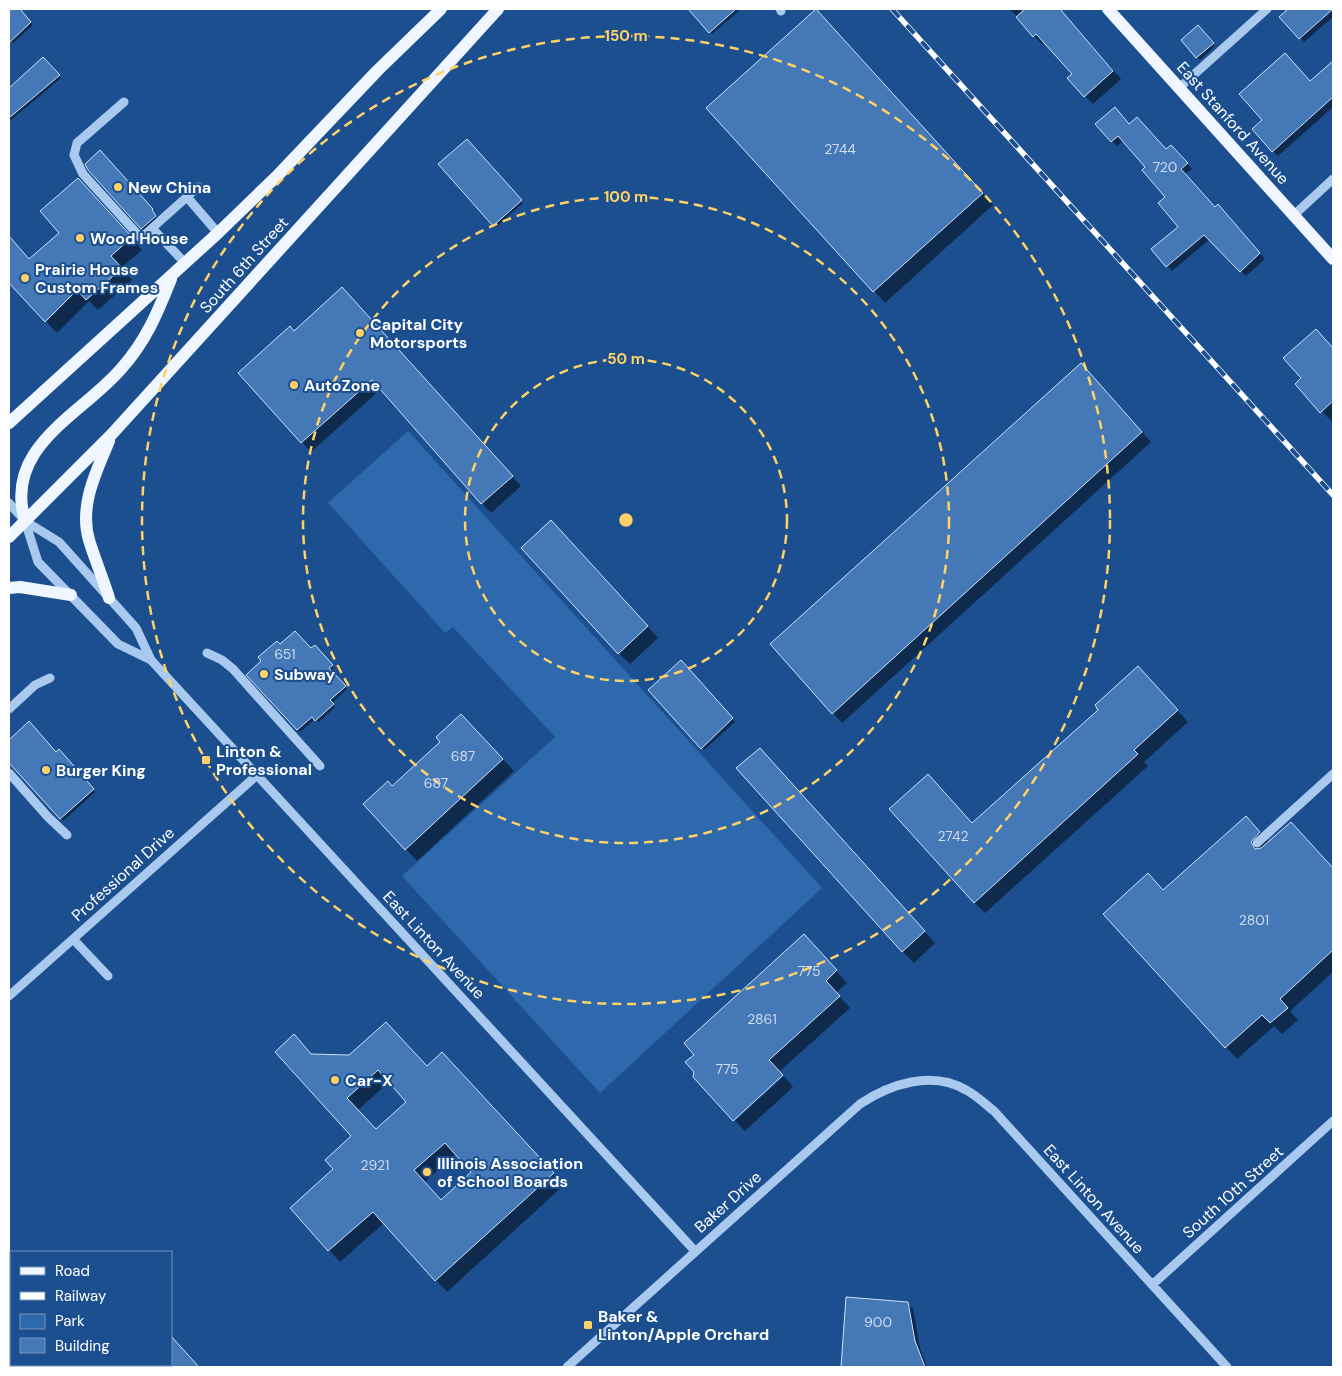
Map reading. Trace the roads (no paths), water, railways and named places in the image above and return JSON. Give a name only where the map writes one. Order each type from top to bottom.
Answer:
[{"type":"main road","points":[[9,423],[218,233],[278,175],[378,70],[440,9]]},
{"type":"main road","name":"South 6th Street","points":[[9,537],[112,434],[498,9]]},
{"type":"main road","name":"East Stanford Avenue","points":[[1108,9],[1333,259]]},
{"type":"main road","points":[[25,521],[20,507],[21,495],[25,472],[32,456],[55,429],[120,370],[150,331],[173,275]]},
{"type":"main road","points":[[109,598],[89,539],[86,520],[92,480],[112,434]]},
{"type":"main road","points":[[9,588],[20,587],[71,595]]},
{"type":"street","points":[[1179,88],[1267,9]]},
{"type":"street","points":[[124,102],[77,143],[74,155],[83,174],[141,238],[198,186]]},
{"type":"street","points":[[1294,215],[1333,179]]},
{"type":"street","points":[[186,197],[218,233]]},
{"type":"street","points":[[152,228],[185,263]]},
{"type":"street","name":"East Linton Avenue","points":[[9,504],[25,521],[59,542],[136,628],[151,660],[695,1251]]},
{"type":"street","name":"East Linton Avenue","points":[[25,521],[38,562],[118,644],[151,660]]},
{"type":"street","points":[[207,653],[222,660],[233,669],[320,766]]},
{"type":"street","points":[[9,709],[35,685],[50,678]]},
{"type":"street","points":[[9,773],[48,818],[67,835]]},
{"type":"street","name":"Professional Drive","points":[[9,996],[257,774]]},
{"type":"street","points":[[1257,843],[1333,774]]},
{"type":"street","points":[[73,939],[108,976]]},
{"type":"street","name":"East Linton Avenue","points":[[921,1081],[944,1082],[965,1089],[994,1111],[1227,1367]]},
{"type":"street","name":"Baker Drive","points":[[567,1367],[860,1104],[889,1087],[921,1081]]},
{"type":"street","name":"South 10th Street","points":[[1152,1285],[1333,1121]]},
{"type":"railway","points":[[892,9],[1333,495]]},
{"type":"place","name":"New China","points":[[118,187]]},
{"type":"place","name":"Wood House","points":[[80,238]]},
{"type":"place","name":"Prairie House Custom Frames","points":[[25,278]]},
{"type":"place","name":"Capital City Motorsports","points":[[360,333]]},
{"type":"place","name":"AutoZone","points":[[294,385]]},
{"type":"place","name":"Subway","points":[[264,674]]},
{"type":"place","name":"Linton & Professional","points":[[206,760]]},
{"type":"place","name":"Burger King","points":[[46,770]]},
{"type":"place","name":"Car-X","points":[[335,1080]]},
{"type":"place","name":"Illinois Association of School Boards","points":[[427,1172]]},
{"type":"place","name":"Baker & Linton/Apple Orchard","points":[[588,1325]]}]
